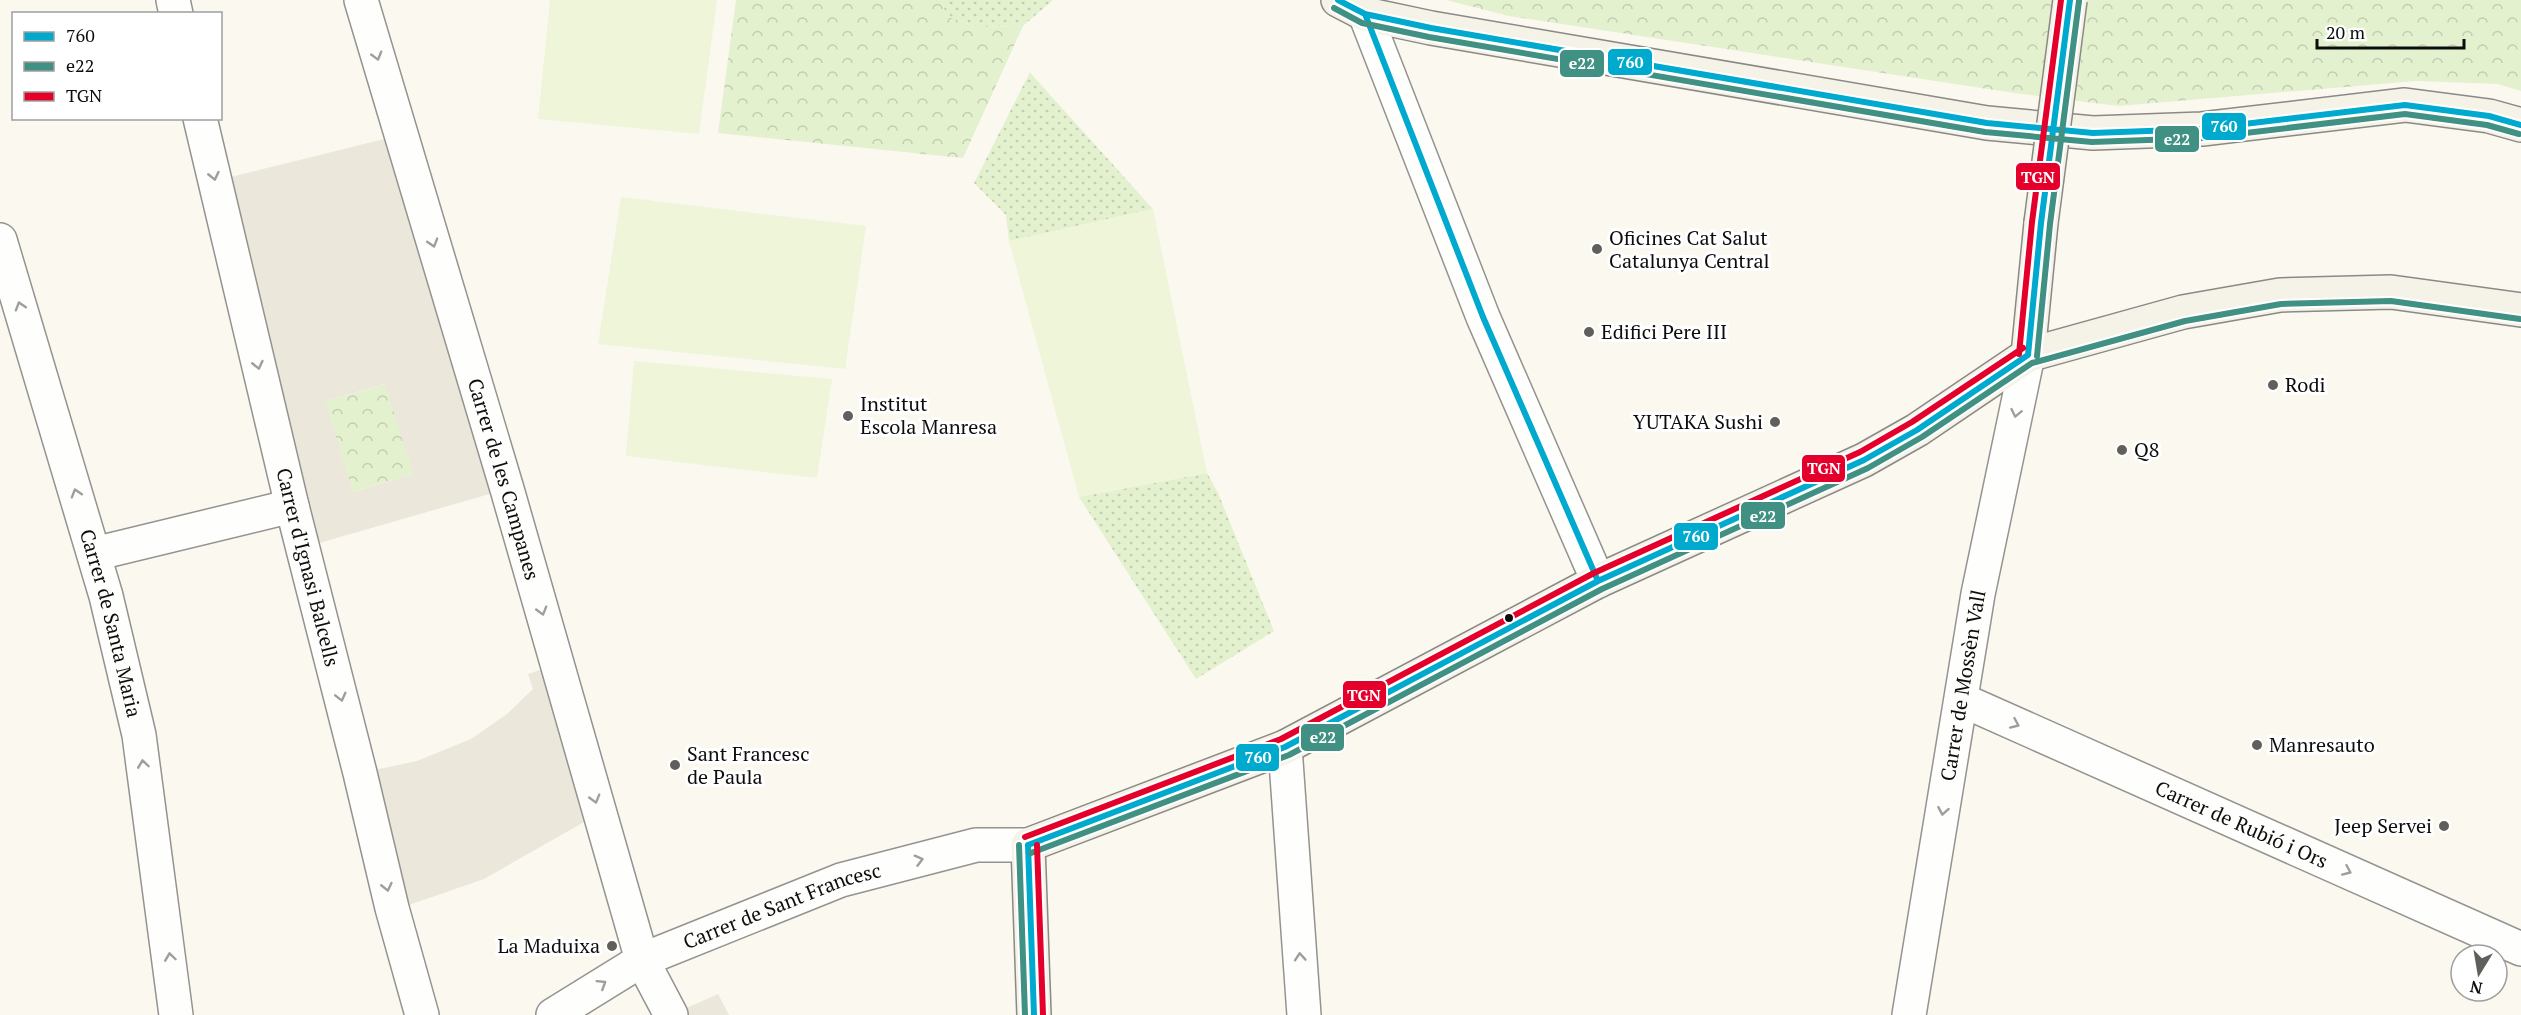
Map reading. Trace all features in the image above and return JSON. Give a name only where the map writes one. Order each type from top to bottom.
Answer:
[{"type":"street","name":"Carrer de les Campanes","points":[[361,0],[507,489],[642,960],[671,1015]]},
{"type":"street","points":[[2028,355],[2041,223],[2070,0]]},
{"type":"street","points":[[1352,7],[1442,30],[1987,123],[2093,133],[2202,129],[2405,105],[2489,117],[2521,125]]},
{"type":"street","points":[[1352,7],[1598,581]]},
{"type":"street","name":"Carrer d'Ignasi Balcells","points":[[200,120],[292,506],[392,908],[422,1015]]},
{"type":"street","name":"Carrer de Santa Maria","points":[[0,240],[94,555],[139,735],[176,1015]]},
{"type":"street","points":[[1034,1015],[1028,845],[1285,747],[1598,581],[1864,460],[1917,430],[2028,355],[2183,312],[2280,295],[2391,292],[2521,310]]},
{"type":"street","name":"Carrer de Mossèn Vall","points":[[1909,1015],[1978,594],[2028,355]]},
{"type":"street","points":[[94,555],[292,506]]},
{"type":"street","name":"Carrer de Rubió i Ors","points":[[1962,700],[2521,949]]},
{"type":"street","points":[[1285,747],[1304,1015]]},
{"type":"street","name":"Carrer de Sant Francesc","points":[[553,1015],[642,960],[841,880],[976,845],[1028,845]]},
{"type":"green space","points":[[550,0],[717,0],[699,134],[538,119]]},
{"type":"green space","points":[[736,0],[940,0],[948,17],[978,27],[1023,26],[963,158],[718,133]]},
{"type":"green space","points":[[940,0],[1053,0],[1023,26],[978,27],[948,17]]},
{"type":"green space","points":[[1446,0],[2521,0],[2521,91],[2498,84],[2417,81],[2118,106],[2014,93],[1509,16]]},
{"type":"green space","points":[[1030,72],[1153,209],[1009,241],[1006,215],[974,183]]},
{"type":"green space","points":[[621,197],[866,226],[845,369],[598,344]]},
{"type":"green space","points":[[1153,209],[1207,473],[1079,497],[1009,241]]},
{"type":"green space","points":[[634,361],[832,379],[817,478],[626,456]]},
{"type":"green space","points":[[386,384],[413,474],[352,492],[325,401]]},
{"type":"green space","points":[[1207,473],[1218,493],[1274,631],[1196,679],[1079,497]]},
{"type":"shaded area","points":[[400,135],[507,489],[302,548],[215,181]],"holes":[[[385,384],[413,474],[353,492],[325,401]]]},
{"type":"shaded area","points":[[557,664],[600,819],[584,822],[484,879],[404,905],[360,773],[417,761],[471,739],[507,714],[533,689],[528,674]]},
{"type":"shaded area","points":[[718,994],[729,1015],[671,1015]]},
{"type":"transit line","name":"760","points":[[1338,0],[1365,14],[1431,28],[1987,123],[2093,133],[2202,129],[2405,105],[2489,116],[2521,125]]},
{"type":"transit line","name":"TGN","points":[[2019,354],[2032,222],[2061,0]]},
{"type":"transit line","name":"760","points":[[1028,845],[1285,747],[1598,581],[1864,460],[1917,430],[2028,355],[2041,223],[2070,0]]},
{"type":"transit line","name":"e22","points":[[2037,356],[2050,224],[2079,1]]},
{"type":"transit line","name":"e22","points":[[1334,8],[1362,23],[1429,37],[1985,132],[2092,142],[2203,138],[2405,114],[2487,125],[2519,134]]},
{"type":"transit line","name":"760","points":[[1365,14],[1483,317],[1598,581]]},
{"type":"transit line","name":"e22","points":[[1031,853],[1289,755],[1602,589],[1868,468],[1922,437],[2032,363],[2185,321],[2281,304],[2391,301],[2520,319]]},
{"type":"transit line","name":"TGN","points":[[1025,837],[1281,739],[1594,573],[1860,452],[1912,422],[2023,348]]},
{"type":"transit line","name":"e22","points":[[1019,845],[1025,1015]]},
{"type":"transit line","name":"760","points":[[1028,845],[1034,1015]]},
{"type":"transit line","name":"TGN","points":[[1037,845],[1043,1015]]},
{"type":"place","name":"Oficines Cat Salut Catalunya Central","points":[[1597,249]]},
{"type":"place","name":"Edifici Pere III","points":[[1589,332]]},
{"type":"place","name":"Rodi","points":[[2273,385]]},
{"type":"place","name":"Institut Escola Manresa","points":[[848,416]]},
{"type":"place","name":"YUTAKA Sushi","points":[[1775,422]]},
{"type":"place","name":"Q8","points":[[2122,450]]},
{"type":"place","name":"Manresauto","points":[[2257,745]]},
{"type":"place","name":"Sant Francesc de Paula","points":[[675,765]]},
{"type":"place","name":"Jeep Servei","points":[[2444,826]]},
{"type":"place","name":"La Maduixa","points":[[612,946]]}]
